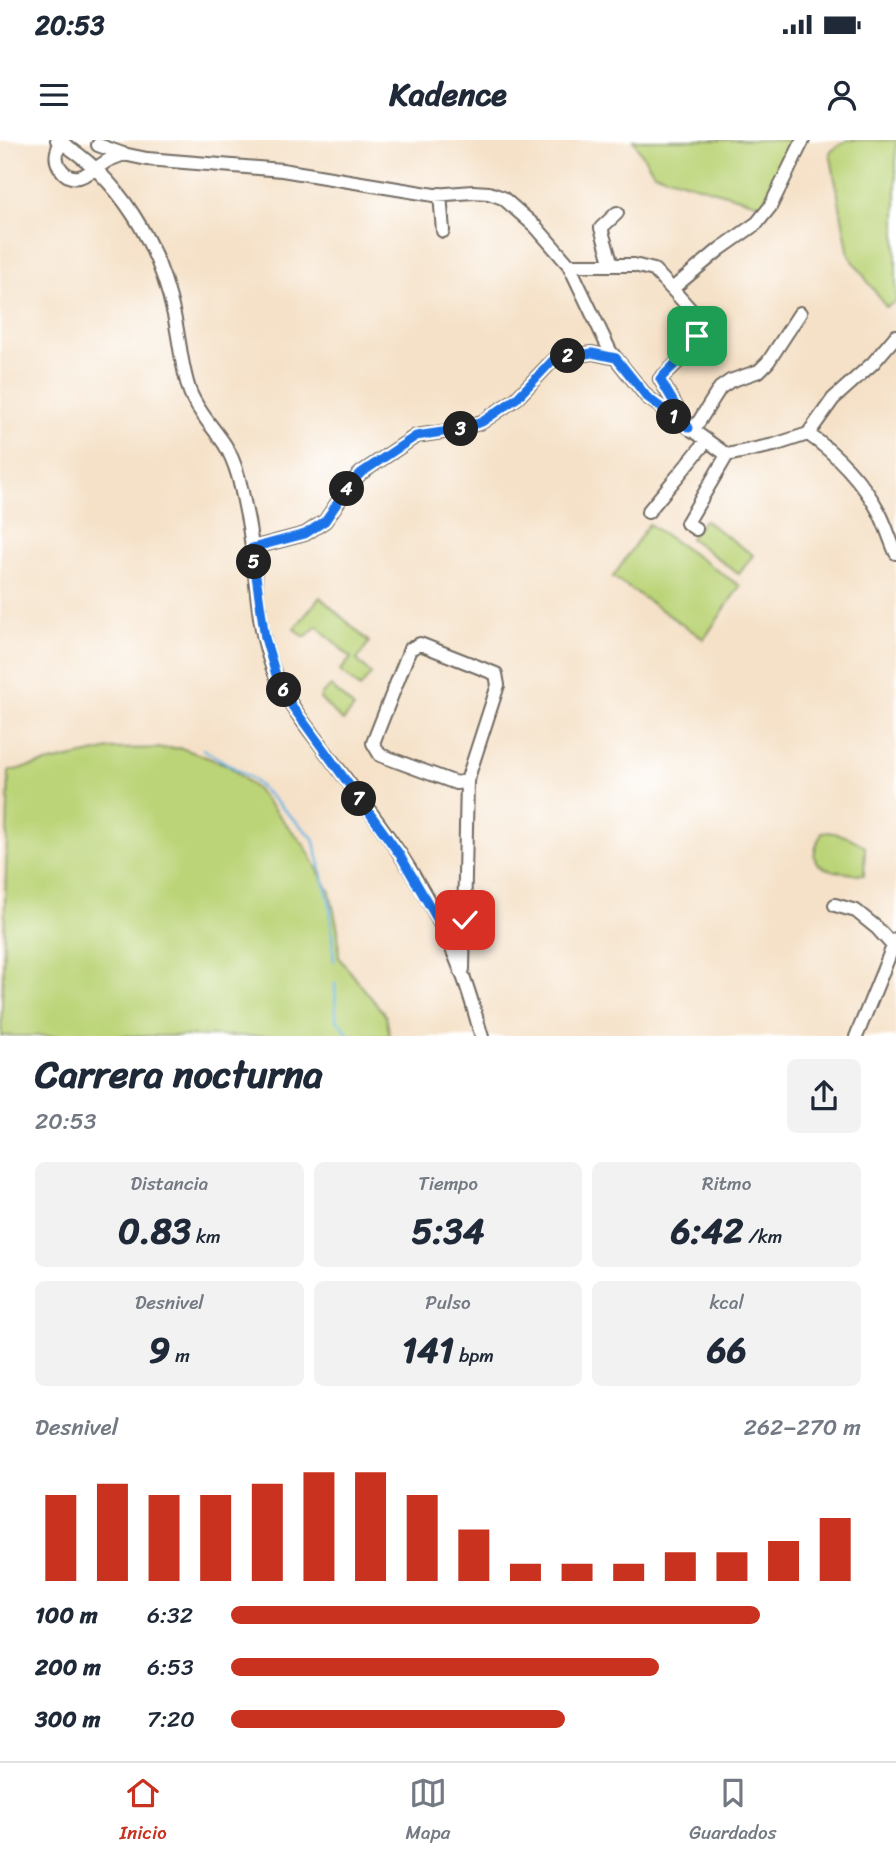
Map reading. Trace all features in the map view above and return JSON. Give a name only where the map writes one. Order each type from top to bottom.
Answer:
[{"type":"street","points":[[672,289],[757,223],[770,207],[803,140]]},
{"type":"street","points":[[123,155],[107,161],[95,169],[84,177],[65,173],[57,159],[60,141],[95,169],[130,210],[159,261],[174,314],[186,379],[200,412],[233,461],[247,519],[265,638],[276,675],[292,706],[400,855],[443,929],[462,973],[482,1036]]},
{"type":"street","points":[[95,169],[100,158],[96,143]]},
{"type":"street","points":[[96,143],[123,155],[147,159],[282,170],[408,192],[473,192],[503,198],[536,227],[569,265],[610,351],[647,397],[727,455],[774,445],[808,434],[833,399],[873,363],[896,336]]},
{"type":"street","points":[[440,194],[443,231]]},
{"type":"street","points":[[612,265],[601,228],[617,213]]},
{"type":"street","points":[[569,265],[634,265],[654,270],[700,320],[697,336],[690,349],[660,379],[691,430]]},
{"type":"street","points":[[691,430],[720,388],[730,381],[759,371],[768,362],[800,313]]},
{"type":"street","points":[[252,548],[305,534],[325,521],[361,473],[416,436],[456,430],[482,422],[517,398],[554,359],[592,353],[616,358]]},
{"type":"street","points":[[808,434],[827,447],[863,489],[879,513],[896,553]]},
{"type":"street","points":[[648,512],[706,441]]},
{"type":"street","points":[[696,529],[688,523],[727,455]]},
{"type":"street","points":[[462,973],[467,781],[498,685],[496,674],[420,644],[410,649],[373,743],[380,755],[456,783],[467,781]]},
{"type":"street","points":[[835,905],[856,911],[895,943],[856,1036]]},
{"type":"street","points":[[443,929],[465,920]]},
{"type":"green space","points":[[633,140],[803,140],[770,207],[654,173]]},
{"type":"green space","points":[[847,140],[896,140],[896,302],[886,307],[849,255],[830,152]]},
{"type":"green space","points":[[704,520],[753,555],[739,574],[690,538]]},
{"type":"green space","points":[[649,524],[740,586],[704,639],[613,577]]},
{"type":"green space","points":[[320,597],[369,642],[357,660],[371,674],[360,688],[340,671],[351,658],[317,626],[305,637],[294,629]]},
{"type":"green space","points":[[331,686],[354,708],[343,721],[320,699]]},
{"type":"green space","points":[[181,748],[228,765],[256,789],[305,846],[330,892],[338,930],[339,958],[386,1016],[390,1036],[1,1036],[9,771],[110,749]]},
{"type":"green space","points":[[822,832],[845,836],[865,847],[864,875],[835,871],[816,862],[816,846]]},
{"type":"waterway","points":[[203,749],[251,778],[313,838],[330,904],[334,961]]},
{"type":"waterway","points":[[335,983],[336,1019],[349,1036]]},
{"type":"route","points":[[465,920],[443,929],[400,855],[292,706],[276,675],[265,638],[252,548],[305,534],[325,521],[361,473],[416,436],[456,430],[482,422],[517,398],[554,359],[592,353],[616,358],[647,397],[689,428],[660,379],[690,349],[697,336]]}]
